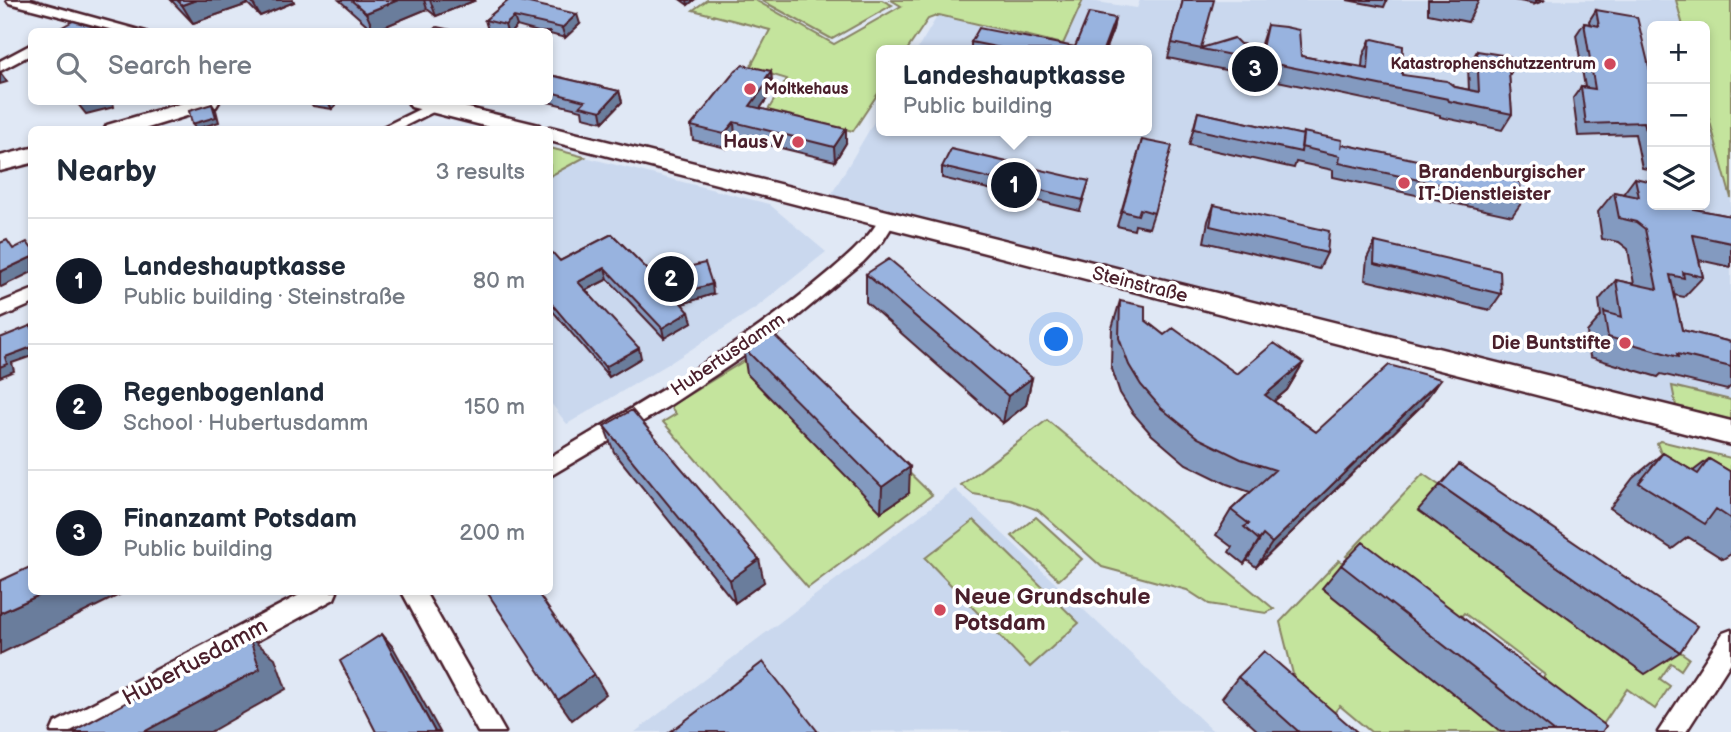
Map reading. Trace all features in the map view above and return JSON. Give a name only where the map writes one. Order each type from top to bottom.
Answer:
[{"type":"street","points":[[15,0],[124,28]]},
{"type":"street","points":[[64,28],[82,17]]},
{"type":"street","points":[[0,67],[28,50]]},
{"type":"street","points":[[128,126],[198,105]]},
{"type":"street","points":[[390,126],[424,105]]},
{"type":"street","points":[[430,105],[515,126]]},
{"type":"street","name":"Steinstraße","points":[[553,135],[1731,433]]},
{"type":"street","points":[[0,164],[28,156]]},
{"type":"street","name":"Hubertusdamm","points":[[553,465],[769,330],[820,291],[877,239],[888,220]]},
{"type":"street","points":[[0,311],[28,298]]},
{"type":"street","name":"Hubertusdamm","points":[[64,732],[320,595]]},
{"type":"street","points":[[414,595],[492,732]]},
{"type":"street","points":[[1671,732],[1731,641]]},
{"type":"shaded area","points":[[1083,0],[1137,8],[1140,0],[1676,0],[1682,21],[1647,21],[1647,210],[1710,210],[1710,122],[1731,198],[1731,420],[831,195],[876,118],[876,136],[1152,136],[1152,45],[920,45],[938,15],[1063,44]]},
{"type":"shaded area","points":[[585,157],[769,204],[826,252],[757,307],[567,424],[553,406],[553,174]]},
{"type":"shaded area","name":"Neue Grundschule Potsdam","points":[[955,489],[1213,731],[635,732]]},
{"type":"green space","points":[[707,0],[755,0],[834,44],[901,6],[891,0],[1083,0],[1063,44],[939,15],[928,19],[910,45],[876,45],[876,96],[853,131],[768,110],[787,79],[750,68],[770,30],[693,10]]},
{"type":"green space","points":[[761,0],[882,0],[892,5],[832,39]]},
{"type":"green space","points":[[1676,0],[1731,0],[1731,198],[1710,122],[1710,21],[1682,21]]},
{"type":"green space","points":[[553,149],[585,157],[553,174]]},
{"type":"green space","points":[[775,342],[932,495],[808,588],[663,422],[676,414],[670,406]]},
{"type":"green space","points":[[1672,386],[1731,400],[1731,420],[1676,406]]},
{"type":"green space","points":[[1047,420],[1274,609],[1266,613],[1209,604],[1187,590],[1102,567],[1038,510],[1011,500],[973,494],[961,485]]},
{"type":"green space","points":[[1660,441],[1731,458],[1731,496],[1677,469],[1661,453],[1657,443]]},
{"type":"green space","points":[[1423,474],[1689,658],[1681,670],[1671,663],[1660,679],[1670,686],[1655,709],[1627,689],[1598,732],[1532,693],[1545,675],[1464,613],[1449,630],[1346,556]]},
{"type":"green space","points":[[1036,517],[1082,559],[1059,580],[1012,536]]},
{"type":"green space","points":[[974,520],[1079,623],[1030,667],[925,558]]},
{"type":"green space","points":[[1339,560],[1444,636],[1561,732],[1371,732],[1340,706],[1324,724],[1302,710],[1280,622]]},
{"type":"building","points":[[177,0],[196,0],[182,5]]},
{"type":"building","points":[[351,0],[398,0],[366,13]]},
{"type":"building","points":[[509,0],[577,14],[562,28],[514,17],[505,25],[485,20]]},
{"type":"building","points":[[1183,0],[1214,0],[1201,48],[1234,38],[1240,44],[1262,48],[1267,25],[1285,27],[1299,30],[1301,56],[1368,69],[1370,40],[1373,39],[1403,46],[1402,75],[1447,81],[1455,87],[1479,92],[1477,51],[1508,56],[1512,114],[1172,43]]},
{"type":"building","points":[[1596,10],[1637,17],[1647,58],[1647,135],[1644,122],[1586,124],[1581,87],[1595,89],[1584,23],[1599,26]]},
{"type":"building","points":[[1089,13],[1115,18],[1105,45],[1076,45]]},
{"type":"building","points":[[73,21],[98,28],[60,28]]},
{"type":"building","points":[[979,28],[1065,45],[986,45],[971,42]]},
{"type":"building","points":[[743,65],[771,71],[766,78],[770,79],[750,106],[846,129],[834,147],[734,122],[724,134],[691,126]]},
{"type":"building","points":[[553,76],[619,91],[601,111],[580,106],[585,101],[553,93]]},
{"type":"building","points":[[212,105],[216,117],[192,124],[189,111]]},
{"type":"building","points":[[1198,112],[1303,135],[1301,152],[1194,129]]},
{"type":"building","points":[[1303,132],[1342,140],[1341,148],[1342,144],[1520,182],[1522,202],[1339,163],[1340,156],[1301,147]]},
{"type":"building","points":[[1142,140],[1172,146],[1154,213],[1140,209],[1138,215],[1122,211]]},
{"type":"building","points":[[951,149],[1089,181],[1083,200],[942,167]]},
{"type":"building","points":[[1635,178],[1647,181],[1647,210],[1699,210],[1731,216],[1731,243],[1693,235],[1703,277],[1683,272],[1684,278],[1670,275],[1682,330],[1731,342],[1731,367],[1677,354],[1678,357],[1608,337],[1604,312],[1622,317],[1616,280],[1657,289],[1645,229],[1636,222],[1619,218],[1614,192],[1639,197]]},
{"type":"building","points":[[1214,205],[1329,231],[1327,253],[1210,226]]},
{"type":"building","points":[[612,234],[661,283],[678,273],[679,269],[705,263],[712,284],[674,295],[689,312],[662,328],[605,268],[578,282],[639,348],[605,367],[553,306],[553,253],[560,261]]},
{"type":"building","points":[[7,240],[13,249],[27,242],[28,259],[0,272],[0,243]]},
{"type":"building","points":[[1375,242],[1500,271],[1501,294],[1374,264]]},
{"type":"building","points":[[889,259],[1032,378],[1008,396],[866,274]]},
{"type":"building","points":[[1120,301],[1145,306],[1145,320],[1164,335],[1173,328],[1237,374],[1274,343],[1303,363],[1265,395],[1316,432],[1389,365],[1441,379],[1272,543],[1263,535],[1259,540],[1244,527],[1249,524],[1231,510],[1275,470],[1241,459],[1198,438],[1161,408],[1141,385],[1129,365],[1119,338]]},
{"type":"building","points":[[28,327],[28,348],[5,357],[7,364],[0,367],[0,338]]},
{"type":"building","points":[[770,331],[910,467],[882,487],[743,347]]},
{"type":"building","points":[[632,410],[759,559],[730,580],[604,426]]},
{"type":"building","points":[[1663,453],[1698,474],[1709,459],[1731,472],[1731,519],[1716,509],[1705,524],[1639,483]]},
{"type":"building","points":[[1459,464],[1697,626],[1680,652],[1440,485]]},
{"type":"building","points":[[1363,542],[1606,726],[1602,732],[1555,732],[1341,565]]},
{"type":"building","points":[[28,568],[28,595],[39,595],[0,613],[0,581]]},
{"type":"building","points":[[489,595],[539,595],[594,674],[558,700]]},
{"type":"building","points":[[382,634],[435,732],[376,732],[340,661]]},
{"type":"building","points":[[249,637],[260,669],[144,732],[71,732]]},
{"type":"building","points":[[1264,651],[1357,732],[1299,732],[1238,677]]},
{"type":"building","points":[[763,662],[818,732],[670,732]]},
{"type":"place","name":"Katastrophenschutzzentrum","points":[[1610,64]]},
{"type":"place","name":"Finanzamt Potsdam","points":[[1255,69]]},
{"type":"place","name":"Moltkehaus","points":[[750,89]]},
{"type":"place","name":"Haus V","points":[[798,142]]},
{"type":"place","name":"Brandenburgischer IT-Dienstleister","points":[[1404,183]]},
{"type":"place","name":"Landeshauptkasse","points":[[1014,185]]},
{"type":"place","name":"Regenbogenland","points":[[671,279]]},
{"type":"place","name":"Die Buntstifte","points":[[1625,343]]},
{"type":"place","name":"Neue Grundschule Potsdam","points":[[940,610]]}]
